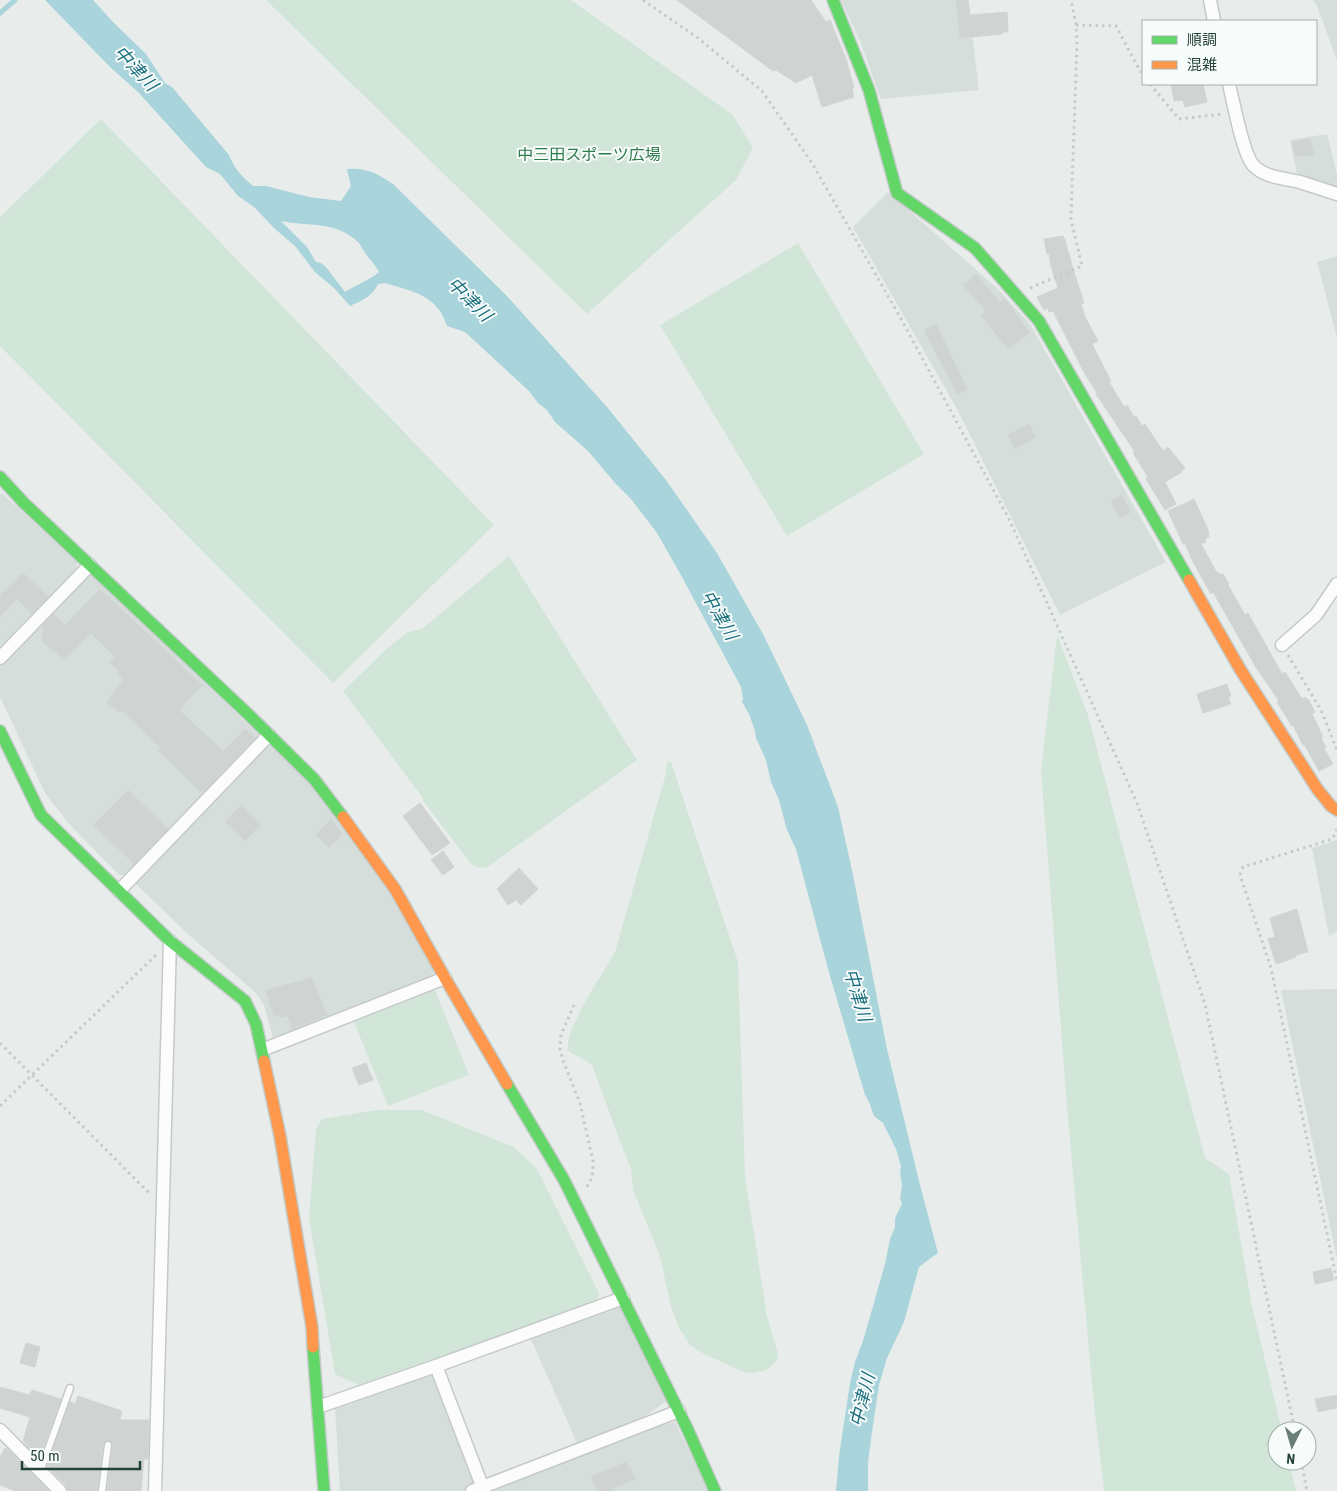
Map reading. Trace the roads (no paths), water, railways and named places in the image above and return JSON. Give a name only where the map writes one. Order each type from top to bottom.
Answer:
[{"type":"street","points":[[832,0],[839,13],[869,90],[897,192],[974,248],[1039,321],[1240,669],[1318,790],[1331,806],[1337,810]]},
{"type":"street","points":[[1210,0],[1214,20]]},
{"type":"street","points":[[1229,85],[1246,152],[1253,165],[1264,173],[1337,194]]},
{"type":"street","points":[[0,477],[24,503],[314,779],[370,852],[395,889],[574,1200],[678,1411],[715,1491]]},
{"type":"street","points":[[0,658],[90,565]]},
{"type":"street","points":[[1282,644],[1316,614],[1337,584]]},
{"type":"street","points":[[0,731],[41,814],[170,941],[245,1001],[256,1024],[280,1136],[312,1327],[324,1491]]},
{"type":"street","points":[[119,891],[269,735]]},
{"type":"street","points":[[156,1491],[170,941]]},
{"type":"street","points":[[262,1050],[445,978]]},
{"type":"street","points":[[318,1407],[623,1298]]},
{"type":"street","points":[[436,1366],[479,1490],[678,1411]]},
{"type":"street","points":[[0,1430],[60,1491]]},
{"type":"lane","points":[[40,1472],[70,1388]]},
{"type":"lane","points":[[102,1491],[108,1445]]},
{"type":"water","name":"中津川","points":[[45,0],[93,0],[146,54],[165,83],[172,87],[229,155],[239,172],[253,186],[266,186],[309,197],[341,201],[351,186],[347,169],[360,169],[372,172],[393,184],[505,294],[607,407],[666,480],[717,553],[764,636],[807,725],[838,807],[887,1049],[938,1253],[919,1267],[904,1322],[887,1358],[879,1385],[868,1462],[868,1491],[836,1491],[839,1456],[855,1362],[863,1341],[885,1264],[890,1239],[895,1227],[895,1218],[902,1204],[900,1198],[902,1185],[901,1166],[896,1149],[883,1123],[874,1116],[865,1095],[828,969],[796,849],[787,830],[779,800],[771,782],[766,760],[756,738],[749,714],[742,702],[741,687],[657,533],[631,499],[588,451],[555,422],[547,410],[538,403],[529,391],[465,332],[447,326],[435,305],[422,296],[385,283],[378,284],[370,295],[350,306],[334,288],[315,272],[295,246],[254,207],[238,196],[220,174],[206,167],[138,92],[110,67]],"holes":[[[281,221],[332,228],[350,236],[359,243],[379,272],[345,292],[326,267],[316,262],[307,247]]]},
{"type":"waterway","points":[[0,13],[15,0]]},
{"type":"park label","name":"中三田スポーツ広場","points":[[589,154]]}]
